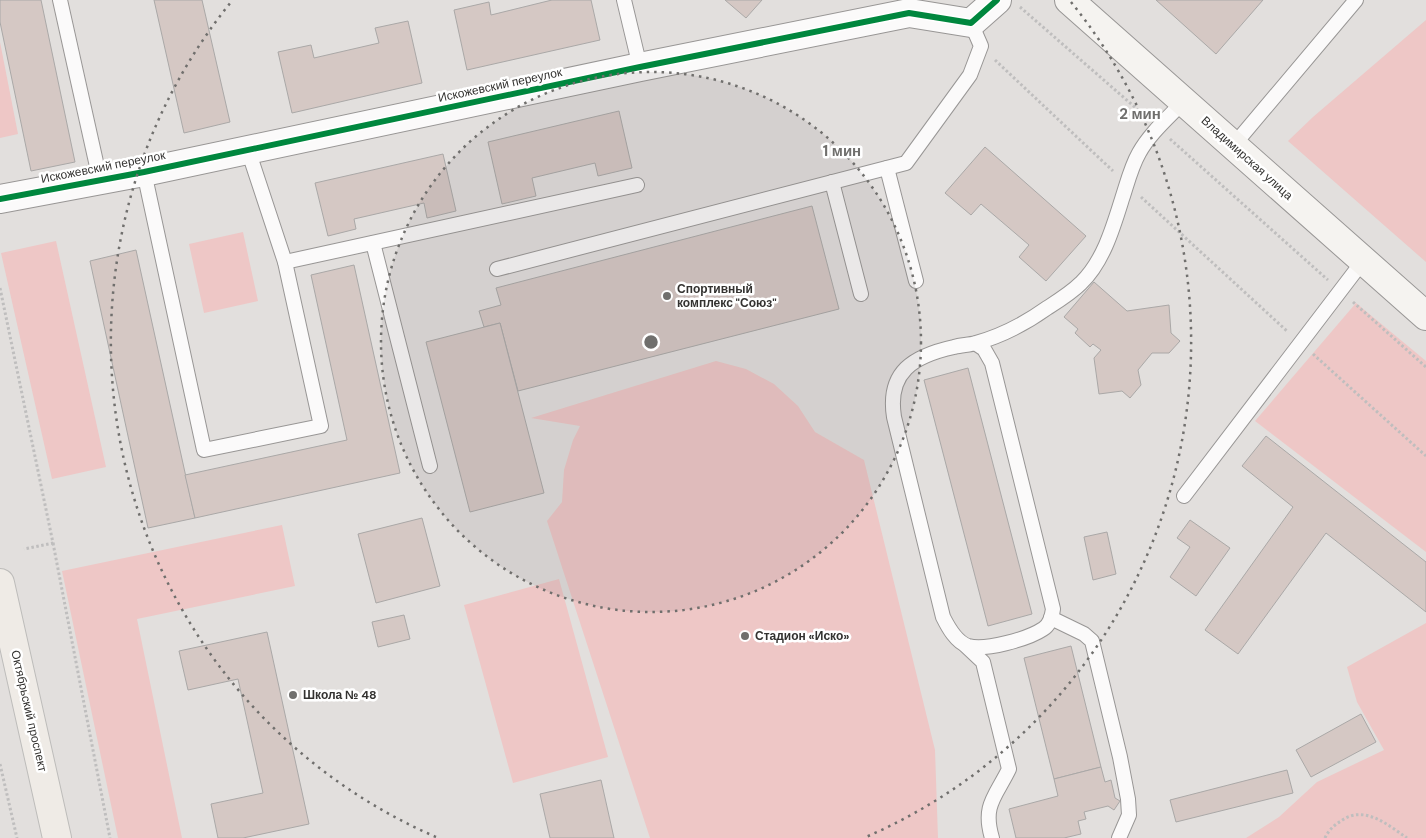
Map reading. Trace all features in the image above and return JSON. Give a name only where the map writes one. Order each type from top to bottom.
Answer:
[{"type":"main road","name":"Владимирская улица","points":[[1069,0],[1426,316]]},
{"type":"main road","name":"Октябрьский проспект","points":[[0,583],[57,838]]},
{"type":"street","points":[[976,34],[997,0]]},
{"type":"street","name":"Искожевский переулок","points":[[0,199],[144,172],[640,67],[909,13],[976,34]]},
{"type":"lane","points":[[60,0],[100,180]]},
{"type":"lane","points":[[624,0],[640,67]]},
{"type":"lane","points":[[1233,146],[1356,0]]},
{"type":"lane","points":[[497,269],[906,163],[970,75],[976,34]]},
{"type":"lane","points":[[992,838],[988,828],[991,801],[1009,769],[983,662],[949,629],[943,617],[891,400],[895,382],[903,369],[917,360],[952,347],[975,343],[1014,327],[1046,309],[1082,283],[1109,238],[1139,153],[1159,128],[1184,102]]},
{"type":"lane","points":[[144,172],[204,450],[321,426],[285,262],[248,150]]},
{"type":"lane","points":[[887,168],[916,280]]},
{"type":"lane","points":[[832,182],[861,294]]},
{"type":"lane","points":[[285,262],[637,184]]},
{"type":"lane","points":[[374,243],[430,466]]},
{"type":"lane","points":[[1184,496],[1363,260]]},
{"type":"lane","points":[[966,646],[982,648],[1015,640],[1044,629],[1051,618],[1053,609],[992,363],[984,349],[975,343]]},
{"type":"lane","points":[[1051,618],[1084,634],[1092,641],[1128,799],[1129,815],[1120,838]]},
{"type":"path","points":[[1012,0],[1159,128],[1426,367]]},
{"type":"path","points":[[976,34],[1127,184],[1426,456]]},
{"type":"path","points":[[0,288],[54,543],[110,838]]},
{"type":"path","points":[[24,549],[54,543]]},
{"type":"path","points":[[0,764],[16,838]]},
{"type":"path","points":[[1325,838],[1334,825],[1344,818],[1357,814],[1369,815],[1382,821],[1408,838]]},
{"type":"shaded area","points":[[1426,20],[1426,262],[1288,141],[1313,117]]},
{"type":"shaded area","points":[[0,42],[18,134],[0,138]]},
{"type":"shaded area","points":[[243,232],[258,301],[204,313],[189,244]]},
{"type":"shaded area","points":[[56,241],[106,467],[52,479],[1,253]]},
{"type":"shaded area","points":[[1356,303],[1426,361],[1426,552],[1255,421]]},
{"type":"shaded area","name":"Стадион «Иско»","points":[[716,361],[746,369],[774,384],[798,406],[815,432],[864,460],[935,750],[938,838],[650,838],[547,521],[562,502],[564,470],[573,440],[580,426],[531,418]]},
{"type":"shaded area","points":[[282,525],[295,586],[137,619],[182,838],[118,838],[62,571]]},
{"type":"shaded area","points":[[559,579],[608,757],[513,783],[464,605]]},
{"type":"shaded area","points":[[1426,623],[1426,838],[1246,838],[1279,817],[1317,782],[1384,750],[1357,702],[1347,667]]},
{"type":"building","points":[[0,0],[41,0],[75,162],[31,171],[0,22]]},
{"type":"building","points":[[154,0],[202,0],[230,122],[184,133]]},
{"type":"building","points":[[552,0],[591,0],[600,40],[467,70],[454,10],[489,2],[491,15]]},
{"type":"building","points":[[725,0],[762,0],[746,18]]},
{"type":"building","points":[[1156,0],[1263,0],[1216,54]]},
{"type":"building","points":[[408,21],[422,83],[292,113],[278,52],[311,45],[314,58],[379,43],[375,28]]},
{"type":"building","points":[[619,111],[632,168],[598,176],[595,163],[532,178],[536,196],[502,204],[488,142]]},
{"type":"building","points":[[985,147],[1086,236],[1046,281],[1019,257],[1029,245],[981,204],[971,215],[945,193]]},
{"type":"building","points":[[443,154],[456,211],[427,218],[424,203],[354,219],[356,229],[328,236],[315,183]]},
{"type":"building","name":"Спортивный комплекс \"Союз\"","points":[[812,206],[839,309],[518,391],[500,323],[484,327],[479,311],[501,305],[496,288]]},
{"type":"building","points":[[136,250],[195,518],[148,528],[90,261]]},
{"type":"building","points":[[354,265],[400,473],[195,518],[185,475],[347,440],[311,275]]},
{"type":"building","points":[[1094,282],[1127,311],[1169,305],[1171,333],[1180,341],[1169,353],[1152,353],[1138,370],[1141,385],[1130,398],[1122,391],[1099,394],[1094,358],[1101,350],[1093,344],[1090,347],[1075,333],[1078,329],[1064,317]]},
{"type":"building","points":[[500,323],[544,493],[470,512],[426,342]]},
{"type":"building","points":[[968,368],[1032,614],[988,626],[924,380]]},
{"type":"building","points":[[1266,436],[1426,562],[1426,612],[1326,533],[1238,654],[1205,630],[1293,507],[1242,466]]},
{"type":"building","points":[[422,518],[440,586],[376,603],[358,534]]},
{"type":"building","points":[[1190,520],[1230,548],[1196,596],[1170,577],[1190,547],[1177,538]]},
{"type":"building","points":[[1107,532],[1116,574],[1093,580],[1084,537]]},
{"type":"building","points":[[404,615],[410,639],[378,647],[372,622]]},
{"type":"building","points":[[267,632],[309,824],[243,838],[218,838],[211,804],[263,793],[238,679],[188,690],[179,651]]},
{"type":"building","points":[[1071,646],[1101,767],[1054,779],[1024,658]]},
{"type":"building","points":[[1361,714],[1376,742],[1311,777],[1296,750]]},
{"type":"building","points":[[1101,767],[1105,782],[1111,780],[1115,798],[1120,801],[1114,810],[1108,806],[1084,812],[1086,819],[1078,821],[1081,834],[1064,838],[1016,838],[1009,809],[1058,796],[1054,779]]},
{"type":"building","points":[[1287,770],[1293,793],[1176,822],[1170,800]]},
{"type":"building","points":[[601,780],[614,838],[550,838],[540,794]]},
{"type":"cycle path","points":[[0,199],[144,172],[640,67],[909,13],[971,23],[997,0]]},
{"type":"place","name":"Спортивный комплекс \"Союз\"","points":[[667,296]]},
{"type":"place","name":"Стадион «Иско»","points":[[745,636]]},
{"type":"place","name":"Школа № 48","points":[[293,695]]}]
